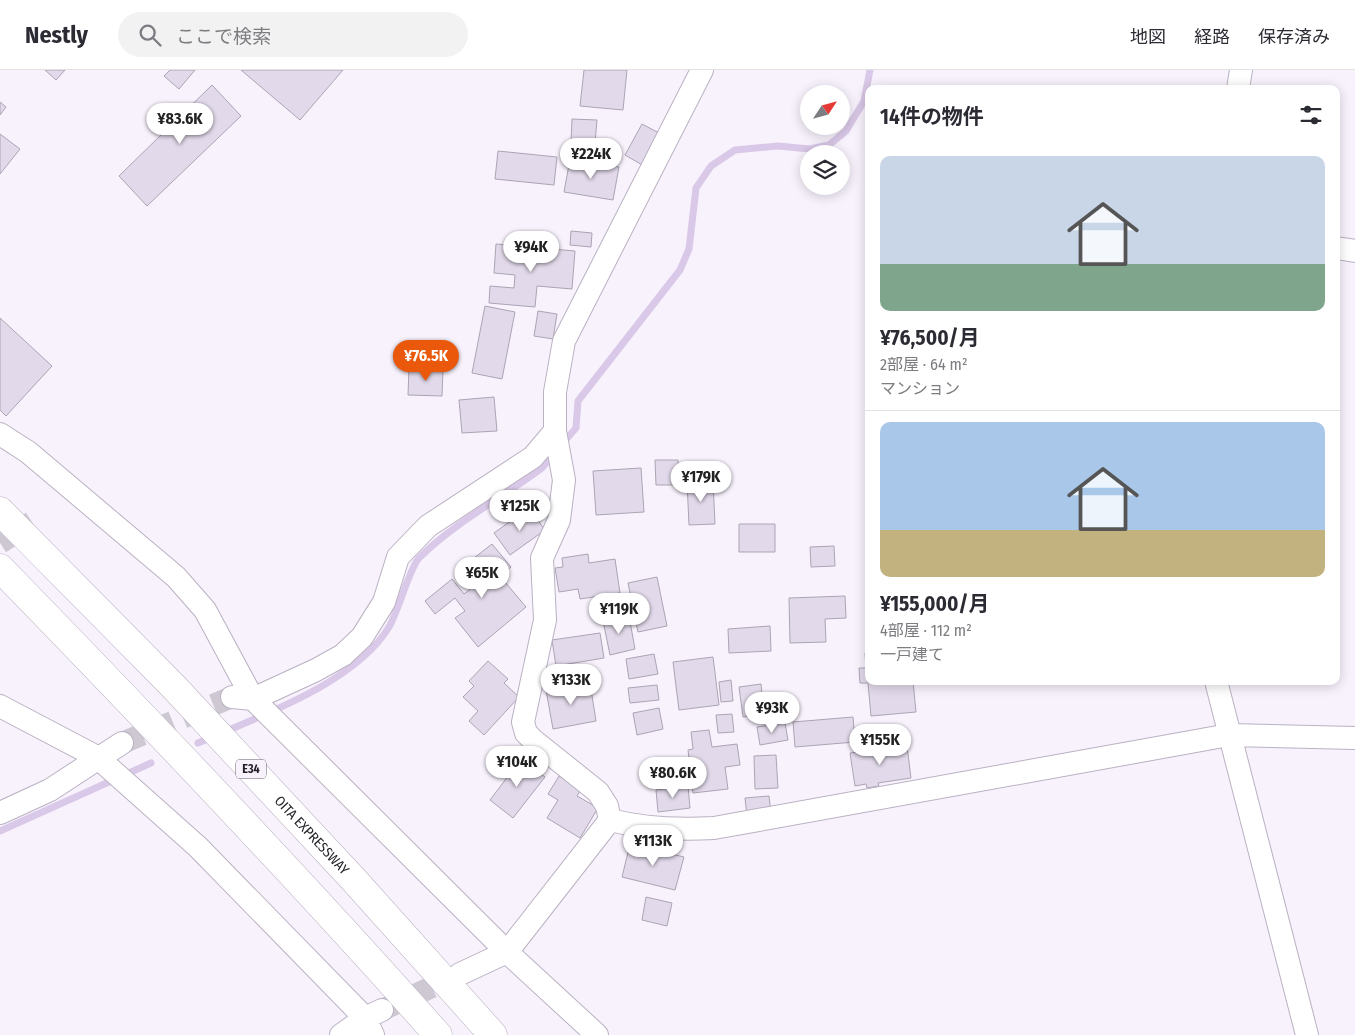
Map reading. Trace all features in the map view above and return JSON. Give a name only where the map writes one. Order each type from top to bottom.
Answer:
[{"type":"highway","name":"OITA EXPRESSWAY","points":[[0,511],[180,693],[354,880],[493,1035]]},
{"type":"highway","points":[[0,568],[143,714],[318,900],[438,1035]]},
{"type":"street","points":[[610,820],[607,806],[598,792],[533,740],[526,733],[523,722],[545,620],[542,558],[559,520],[564,480],[557,442],[555,392],[564,342],[702,70]]},
{"type":"street","points":[[1239,85],[1241,70]]},
{"type":"street","points":[[1340,248],[1355,250]]},
{"type":"street","points":[[0,434],[35,458],[176,577],[205,610],[254,705],[506,952],[597,1035]]},
{"type":"street","points":[[254,705],[343,655],[362,637],[384,602],[398,557],[428,526],[557,442]]},
{"type":"street","points":[[1217,685],[1307,1035]]},
{"type":"street","points":[[0,706],[104,764],[198,847],[373,1021],[341,1035]]},
{"type":"street","points":[[610,820],[639,828],[682,830],[714,828],[1229,735],[1355,738]]},
{"type":"street","points":[[0,813],[104,764],[122,743]]},
{"type":"street","points":[[460,974],[506,952],[610,820]]},
{"type":"building","points":[[45,70],[65,70],[56,80]]},
{"type":"building","points":[[170,70],[195,70],[179,89],[164,76]]},
{"type":"building","points":[[241,70],[343,70],[300,120]]},
{"type":"building","points":[[584,70],[627,70],[623,110],[580,106]]},
{"type":"building","points":[[212,85],[241,116],[147,206],[119,176]]},
{"type":"building","points":[[0,102],[6,107],[0,115]]},
{"type":"building","points":[[572,119],[597,120],[595,143],[571,142]]},
{"type":"building","points":[[642,124],[661,134],[644,166],[625,155]]},
{"type":"building","points":[[0,134],[20,149],[0,174]]},
{"type":"building","points":[[498,151],[557,157],[554,185],[495,179]]},
{"type":"building","points":[[570,159],[619,167],[613,200],[564,192]]},
{"type":"building","points":[[571,231],[592,233],[591,247],[570,245]]},
{"type":"building","points":[[496,244],[575,251],[572,289],[537,286],[535,307],[489,303],[490,286],[514,288],[515,275],[494,273]]},
{"type":"building","points":[[485,306],[515,312],[502,379],[472,373]]},
{"type":"building","points":[[538,311],[557,314],[553,339],[534,336]]},
{"type":"building","points":[[0,318],[52,366],[6,416],[0,410]]},
{"type":"building","points":[[409,368],[443,369],[442,396],[408,395]]},
{"type":"building","points":[[494,397],[497,431],[462,433],[459,400]]},
{"type":"building","points":[[655,460],[678,460],[679,485],[656,485]]},
{"type":"building","points":[[641,468],[644,512],[596,515],[593,471]]},
{"type":"building","points":[[713,481],[715,524],[689,525],[687,482]]},
{"type":"building","points":[[529,508],[545,530],[510,555],[494,533]]},
{"type":"building","points":[[739,524],[775,524],[775,552],[739,552]]},
{"type":"building","points":[[492,544],[511,567],[500,576],[526,607],[478,647],[455,618],[465,611],[455,598],[435,614],[425,601],[452,579],[464,594],[488,575],[474,558]]},
{"type":"building","points":[[834,546],[835,566],[811,567],[810,547]]},
{"type":"building","points":[[588,554],[589,563],[615,559],[620,593],[580,599],[578,589],[559,592],[555,568],[563,567],[562,558]]},
{"type":"building","points":[[657,577],[667,626],[638,632],[628,583]]},
{"type":"building","points":[[845,596],[846,618],[825,619],[826,642],[790,643],[789,598]]},
{"type":"building","points":[[629,616],[635,649],[610,655],[603,621]]},
{"type":"building","points":[[770,626],[771,651],[729,653],[728,629]]},
{"type":"building","points":[[600,633],[604,658],[556,666],[552,640]]},
{"type":"building","points":[[654,654],[658,674],[629,679],[626,659]]},
{"type":"building","points":[[713,657],[719,705],[679,710],[673,662]]},
{"type":"building","points":[[488,661],[508,679],[504,683],[519,697],[484,735],[469,721],[478,711],[463,697],[474,686],[469,681]]},
{"type":"building","points":[[859,668],[865,668],[865,683],[860,683]]},
{"type":"building","points":[[731,680],[733,701],[721,702],[719,682]]},
{"type":"building","points":[[590,683],[596,721],[553,729],[546,690]]},
{"type":"building","points":[[761,684],[762,695],[783,693],[785,712],[743,717],[739,687]]},
{"type":"building","points":[[657,685],[659,700],[630,703],[628,688]]},
{"type":"building","points":[[868,685],[913,685],[916,712],[871,716]]},
{"type":"building","points":[[659,708],[663,729],[637,735],[633,713]]},
{"type":"building","points":[[732,714],[734,732],[718,733],[716,715]]},
{"type":"building","points":[[853,717],[855,742],[795,747],[793,722]]},
{"type":"building","points":[[785,723],[788,740],[760,745],[757,727]]},
{"type":"building","points":[[709,730],[712,747],[737,744],[740,765],[725,767],[728,789],[693,793],[688,750],[693,749],[691,732]]},
{"type":"building","points":[[907,746],[911,778],[878,783],[879,786],[867,788],[866,784],[855,786],[850,753]]},
{"type":"building","points":[[776,755],[778,788],[755,789],[754,756]]},
{"type":"building","points":[[521,759],[545,777],[513,818],[490,800]]},
{"type":"building","points":[[559,776],[581,789],[577,796],[598,808],[580,838],[547,818],[558,800],[548,794]]},
{"type":"building","points":[[688,786],[690,808],[658,812],[656,790]]},
{"type":"building","points":[[769,796],[771,813],[747,816],[745,798]]},
{"type":"building","points":[[630,844],[684,857],[675,890],[622,877]]},
{"type":"building","points":[[646,897],[672,903],[667,926],[642,920]]},
{"type":"waterway","points":[[867,85],[870,70]]},
{"type":"waterway","points":[[562,444],[576,428],[578,401],[680,270],[689,249],[696,188],[711,166],[735,150],[778,146],[810,149],[829,145],[846,131],[864,101],[865,96]]},
{"type":"waterway","points":[[224,732],[315,690],[358,662],[389,627],[415,563],[419,558],[463,522],[542,468],[554,454]]},
{"type":"waterway","points":[[198,743],[212,737]]},
{"type":"waterway","points":[[0,831],[151,763]]},
{"type":"tunnel","points":[[0,543],[32,522]]},
{"type":"tunnel","points":[[122,743],[232,697]]},
{"type":"tunnel","points":[[382,1010],[460,974]]}]
